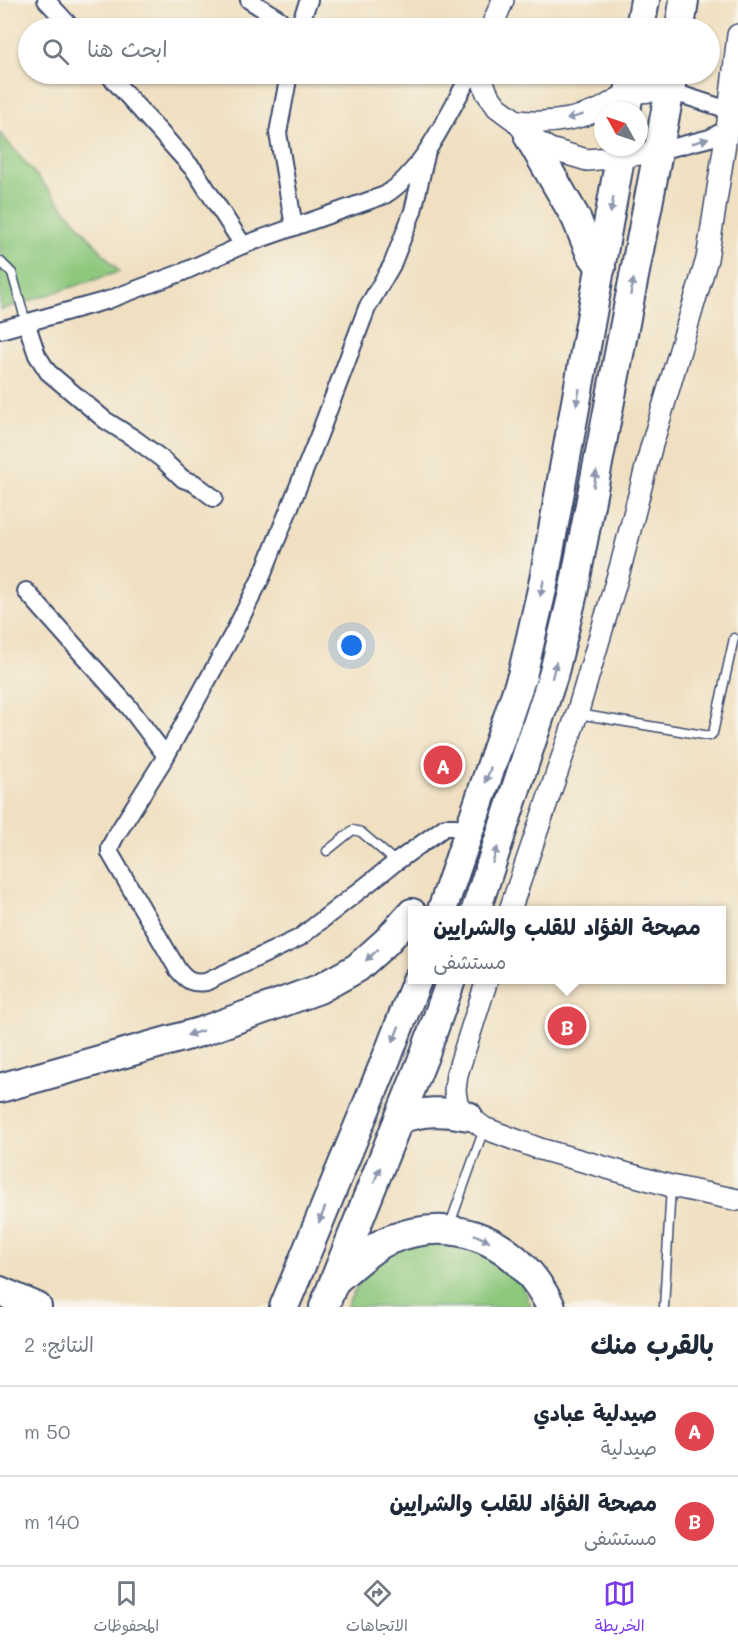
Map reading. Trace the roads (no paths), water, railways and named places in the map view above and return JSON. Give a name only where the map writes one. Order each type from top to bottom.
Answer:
[{"type":"highway","points":[[642,18],[645,0]]},
{"type":"highway","points":[[681,18],[684,0]]},
{"type":"highway","points":[[477,906],[546,698],[573,594],[671,84]]},
{"type":"highway","points":[[523,129],[576,218],[590,252],[601,267]]},
{"type":"highway","points":[[443,906],[522,676],[533,631],[546,573],[620,156]]},
{"type":"highway","points":[[420,906],[454,872]]},
{"type":"highway","points":[[0,1088],[200,1032],[319,989],[357,968],[408,918]]},
{"type":"highway","points":[[284,1307],[415,984]]},
{"type":"highway","points":[[324,1307],[399,1119],[450,984]]},
{"type":"highway","points":[[399,1119],[433,1111],[451,1112],[476,1122]]},
{"type":"highway","points":[[335,1280],[386,1241],[405,1235],[448,1229],[468,1232],[488,1240],[513,1257],[535,1280],[551,1307]]},
{"type":"highway","points":[[0,1291],[37,1307]]},
{"type":"street","points":[[46,0],[63,18]]},
{"type":"street","points":[[249,0],[277,18]]},
{"type":"street","points":[[302,18],[309,0]]},
{"type":"street","points":[[495,18],[502,0]]},
{"type":"street","points":[[511,906],[577,714],[621,565],[651,448],[707,259],[733,119],[738,34]]},
{"type":"street","points":[[117,84],[195,171],[243,245]]},
{"type":"street","points":[[287,84],[278,133],[294,227]]},
{"type":"street","points":[[0,330],[108,300],[183,272],[243,245],[385,195],[408,177],[427,151],[465,84]]},
{"type":"street","points":[[484,84],[497,107],[550,149],[587,160],[604,156]]},
{"type":"street","points":[[523,129],[533,123],[569,120],[599,110],[629,93],[663,84]]},
{"type":"street","points":[[674,84],[733,119]]},
{"type":"street","points":[[648,151],[692,143],[733,119]]},
{"type":"street","points":[[427,151],[413,211],[396,254],[367,308],[262,576],[166,756],[115,837],[110,853],[178,970],[185,979],[195,984],[206,982],[299,938],[445,827],[469,831]]},
{"type":"street","points":[[26,322],[37,355],[48,372],[105,420],[162,459],[183,479],[194,483],[214,498]]},
{"type":"street","points":[[26,591],[129,707],[166,756]]},
{"type":"street","points":[[486,984],[457,1074],[455,1090],[458,1104],[476,1122],[540,1149],[671,1186],[738,1200]]},
{"type":"lane","points":[[0,261],[12,273],[26,322]]},
{"type":"lane","points":[[577,714],[710,736],[714,733],[734,638]]},
{"type":"lane","points":[[327,851],[353,830],[361,832],[396,862]]},
{"type":"lane","points":[[448,1229],[476,1122]]},
{"type":"lane","points":[[664,1307],[671,1186]]},
{"type":"place","name":"صيدلية عبادي","points":[[443,765]]},
{"type":"place","name":"مصحة الفؤاد للقلب والشرايين","points":[[567,1026]]}]
